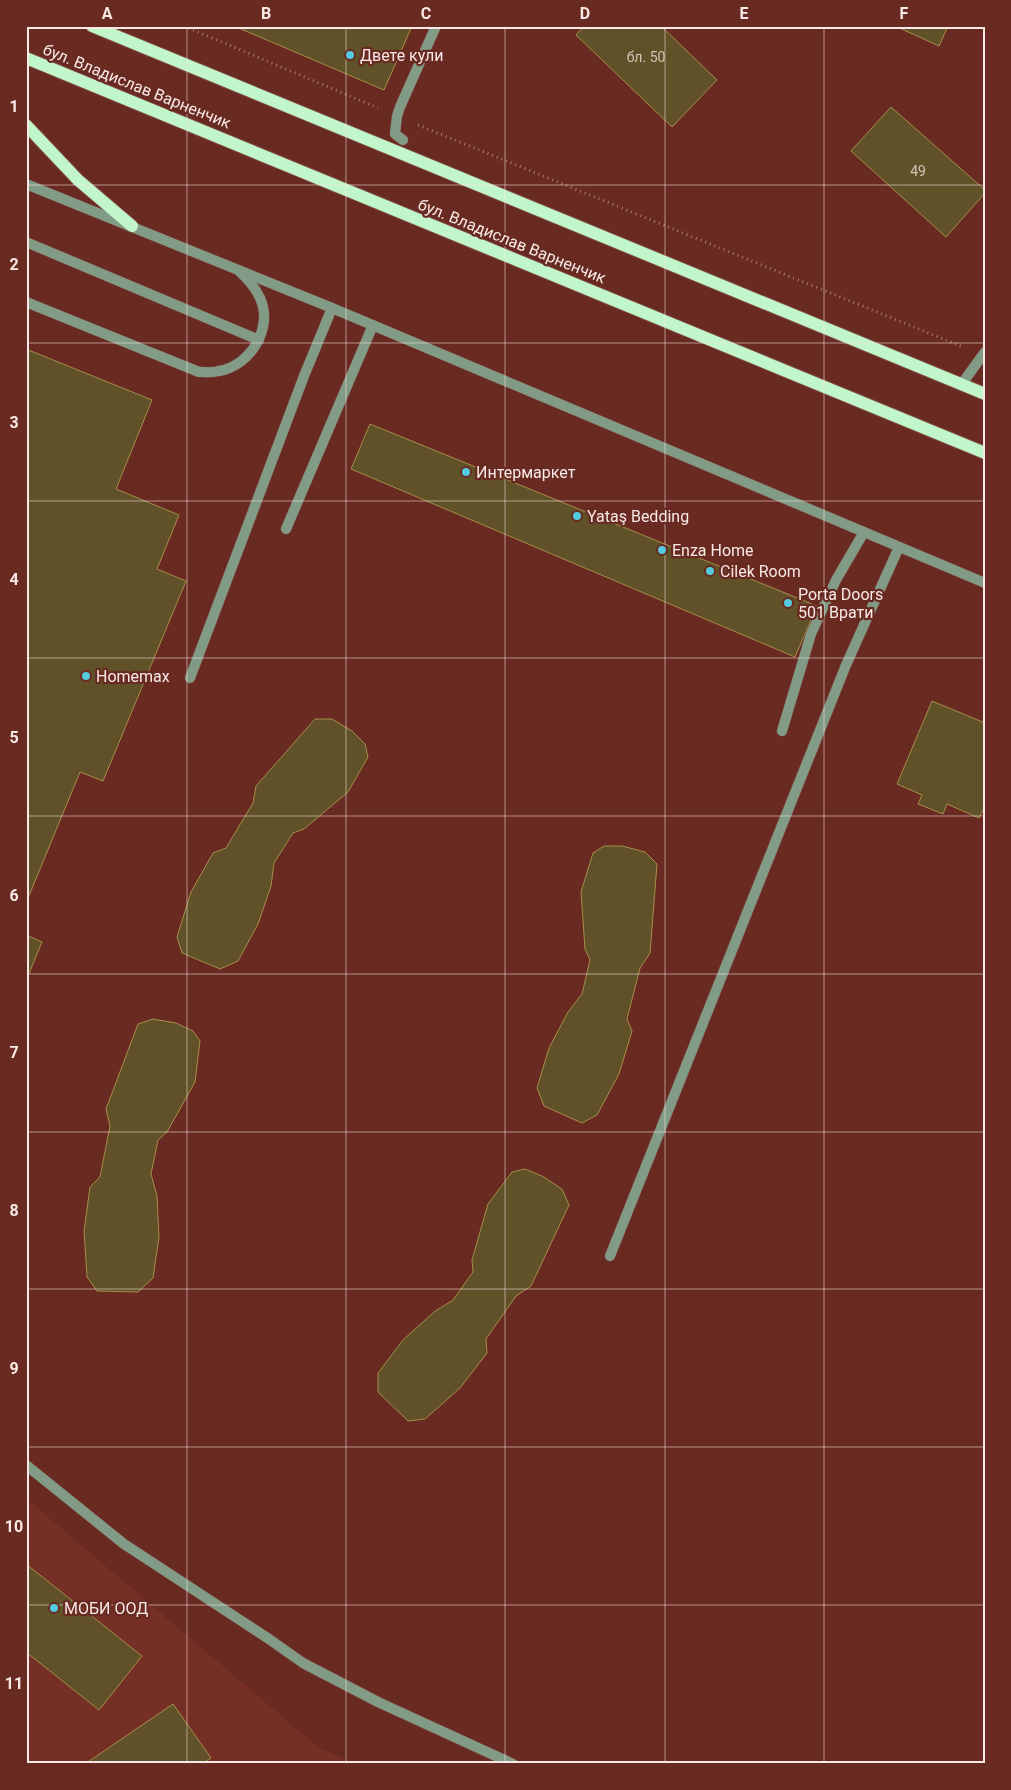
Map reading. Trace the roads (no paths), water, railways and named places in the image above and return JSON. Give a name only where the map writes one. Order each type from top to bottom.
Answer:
[{"type":"main road","points":[[92,26],[985,394]]},
{"type":"main road","name":"бул. Владислав Варненчик","points":[[26,58],[985,453]]},
{"type":"main road","points":[[26,125],[78,180],[132,226]]},
{"type":"street","points":[[403,140],[395,134],[397,116],[436,26]]},
{"type":"street","points":[[26,184],[373,325],[985,583]]},
{"type":"street","points":[[26,242],[259,340]]},
{"type":"street","points":[[26,302],[199,372],[218,372],[240,363],[251,352],[259,340],[264,322],[264,310],[261,299],[252,283],[239,270]]},
{"type":"street","points":[[190,678],[304,376],[332,308]]},
{"type":"street","points":[[286,529],[373,325]]},
{"type":"street","points":[[961,384],[984,353]]},
{"type":"street","points":[[782,731],[811,634],[836,580],[864,532]]},
{"type":"street","points":[[610,1256],[846,665],[899,547]]},
{"type":"street","points":[[26,1465],[124,1544],[303,1663],[378,1702],[513,1764]]},
{"type":"place","name":"Двете кули","points":[[350,55]]},
{"type":"place","name":"Интермаркет","points":[[466,472]]},
{"type":"place","name":"Yataş Bedding","points":[[577,516]]},
{"type":"place","name":"Enza Home","points":[[662,550]]},
{"type":"place","name":"Cilek Room","points":[[710,571]]},
{"type":"place","name":"Porta Doors 501 Врати","points":[[788,603]]},
{"type":"place","name":"Homemax","points":[[86,676]]},
{"type":"place","name":"МОБИ ООД","points":[[54,1608]]}]
